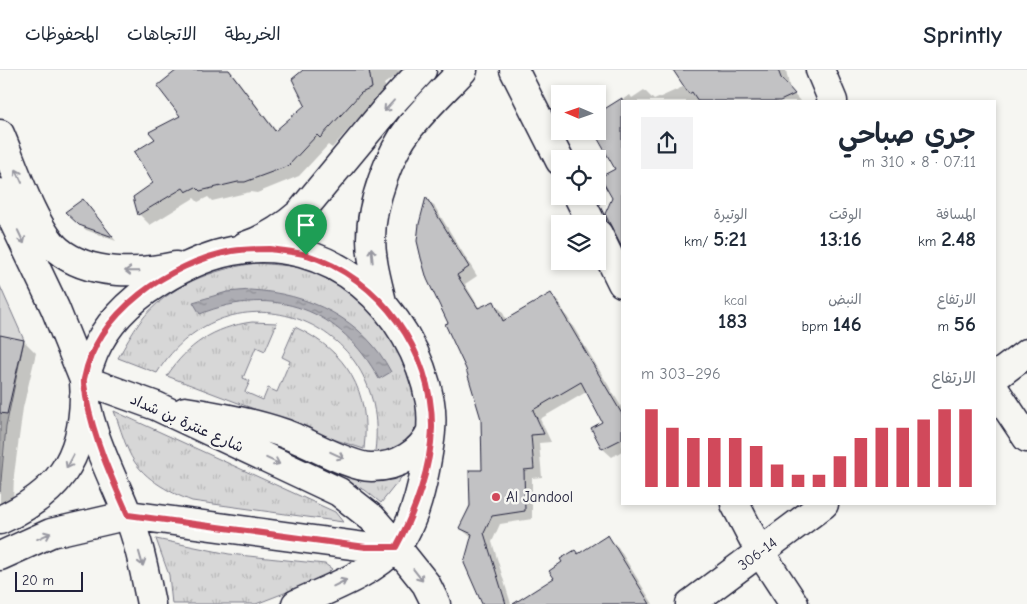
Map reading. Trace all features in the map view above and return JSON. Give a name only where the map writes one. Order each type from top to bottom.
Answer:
[{"type":"main road","points":[[0,134],[41,228],[58,249],[74,260],[120,271],[140,272],[197,261],[233,251],[262,240],[283,228],[300,213],[387,108],[422,70]]},
{"type":"main road","points":[[382,302],[374,268],[371,237],[386,170],[410,127],[463,70]]},
{"type":"main road","points":[[514,70],[554,150]]},
{"type":"main road","points":[[820,70],[833,100]]},
{"type":"main road","points":[[0,192],[55,308],[84,380],[88,409],[98,444],[128,515],[146,576],[151,604]]},
{"type":"main road","points":[[233,251],[270,249],[306,255],[341,269],[371,291],[396,318],[419,362],[430,403],[432,430],[422,482],[413,516],[396,547],[382,560],[365,570],[296,604]]},
{"type":"main road","points":[[606,250],[621,281]]},
{"type":"main road","points":[[0,520],[17,512],[48,490],[66,470],[77,448],[84,413],[84,380],[94,352],[107,328],[130,302],[164,278],[197,261]]},
{"type":"main road","points":[[996,376],[1027,353]]},
{"type":"main road","name":"شارع عنترة بن شداد","points":[[84,380],[156,406],[339,492],[372,518],[426,584],[436,604]]},
{"type":"main road","points":[[996,392],[1027,438]]},
{"type":"main road","points":[[156,406],[225,417],[283,433],[371,468],[398,461],[418,452],[432,430]]},
{"type":"main road","points":[[736,505],[760,552],[794,604]]},
{"type":"main road","name":"306-14","points":[[690,604],[823,505]]},
{"type":"main road","points":[[0,556],[51,532],[128,515],[366,547],[396,547]]},
{"type":"green space","points":[[257,263],[307,269],[326,276],[343,285],[375,310],[400,342],[416,379],[419,400],[420,436],[390,453],[375,451],[373,405],[358,367],[332,338],[299,319],[262,312],[223,318],[187,338],[157,373],[118,358],[140,322],[164,298],[192,281],[224,270]]},
{"type":"green space","points":[[0,286],[24,340],[6,427],[0,492]]},
{"type":"green space","points":[[252,322],[277,323],[265,351],[256,347],[243,378],[250,381],[245,392],[263,400],[268,388],[277,392],[290,361],[282,357],[295,327],[329,348],[342,361],[352,376],[359,392],[363,409],[365,428],[364,449],[167,376],[183,355],[203,339],[225,328]]},
{"type":"green space","points":[[114,411],[335,512],[343,522],[192,501],[174,493],[147,476],[134,461]]},
{"type":"green space","points":[[235,431],[407,466],[404,474],[381,503],[365,490]]},
{"type":"green space","points":[[156,539],[229,554],[325,564],[332,569],[323,578],[256,604],[172,604],[169,575]]},
{"type":"water","points":[[250,290],[272,292],[293,297],[313,303],[332,312],[366,337],[380,353],[391,372],[379,379],[363,355],[345,335],[325,320],[303,309],[279,303],[254,302],[227,305],[200,314],[193,302],[227,292]]},
{"type":"building","points":[[177,70],[229,70],[275,131],[305,105],[292,79],[303,70],[369,70],[372,88],[361,93],[320,138],[317,135],[288,166],[245,182],[200,191],[196,187],[186,192],[183,188],[138,215],[133,197],[153,183],[134,152],[155,139],[149,132],[180,116],[157,86]]},
{"type":"building","points":[[673,70],[778,70],[781,78],[795,94],[782,100],[697,100],[692,92],[689,94]]},
{"type":"building","points":[[622,98],[621,246],[605,214],[612,198],[606,188],[606,174],[615,169],[606,150],[599,140],[606,140],[606,108]]},
{"type":"building","points":[[426,197],[469,267],[457,275],[478,308],[494,301],[503,321],[551,293],[621,412],[621,440],[602,449],[591,428],[602,422],[581,382],[533,410],[544,434],[531,435],[534,469],[524,470],[525,511],[492,516],[484,533],[506,604],[482,604],[464,563],[472,534],[459,528],[470,506],[469,470],[482,470],[481,419],[466,369],[445,324],[448,323],[427,279],[417,241]]},
{"type":"building","points":[[83,199],[113,237],[79,225],[65,212]]},
{"type":"building","points":[[0,335],[24,340],[7,414],[0,413]]},
{"type":"building","points":[[608,535],[650,604],[513,604],[554,578],[549,571],[562,562],[560,559],[575,550],[578,554]]},
{"type":"place","name":"Al Jandool","points":[[496,497]]},
{"type":"route","points":[[270,249],[306,255],[341,269],[371,291],[396,318],[419,362],[430,403],[432,430],[413,516],[396,547],[366,547],[128,515],[98,444],[88,409],[84,380],[94,352],[107,328],[130,302],[164,278],[197,261],[233,251],[270,249]]}]
